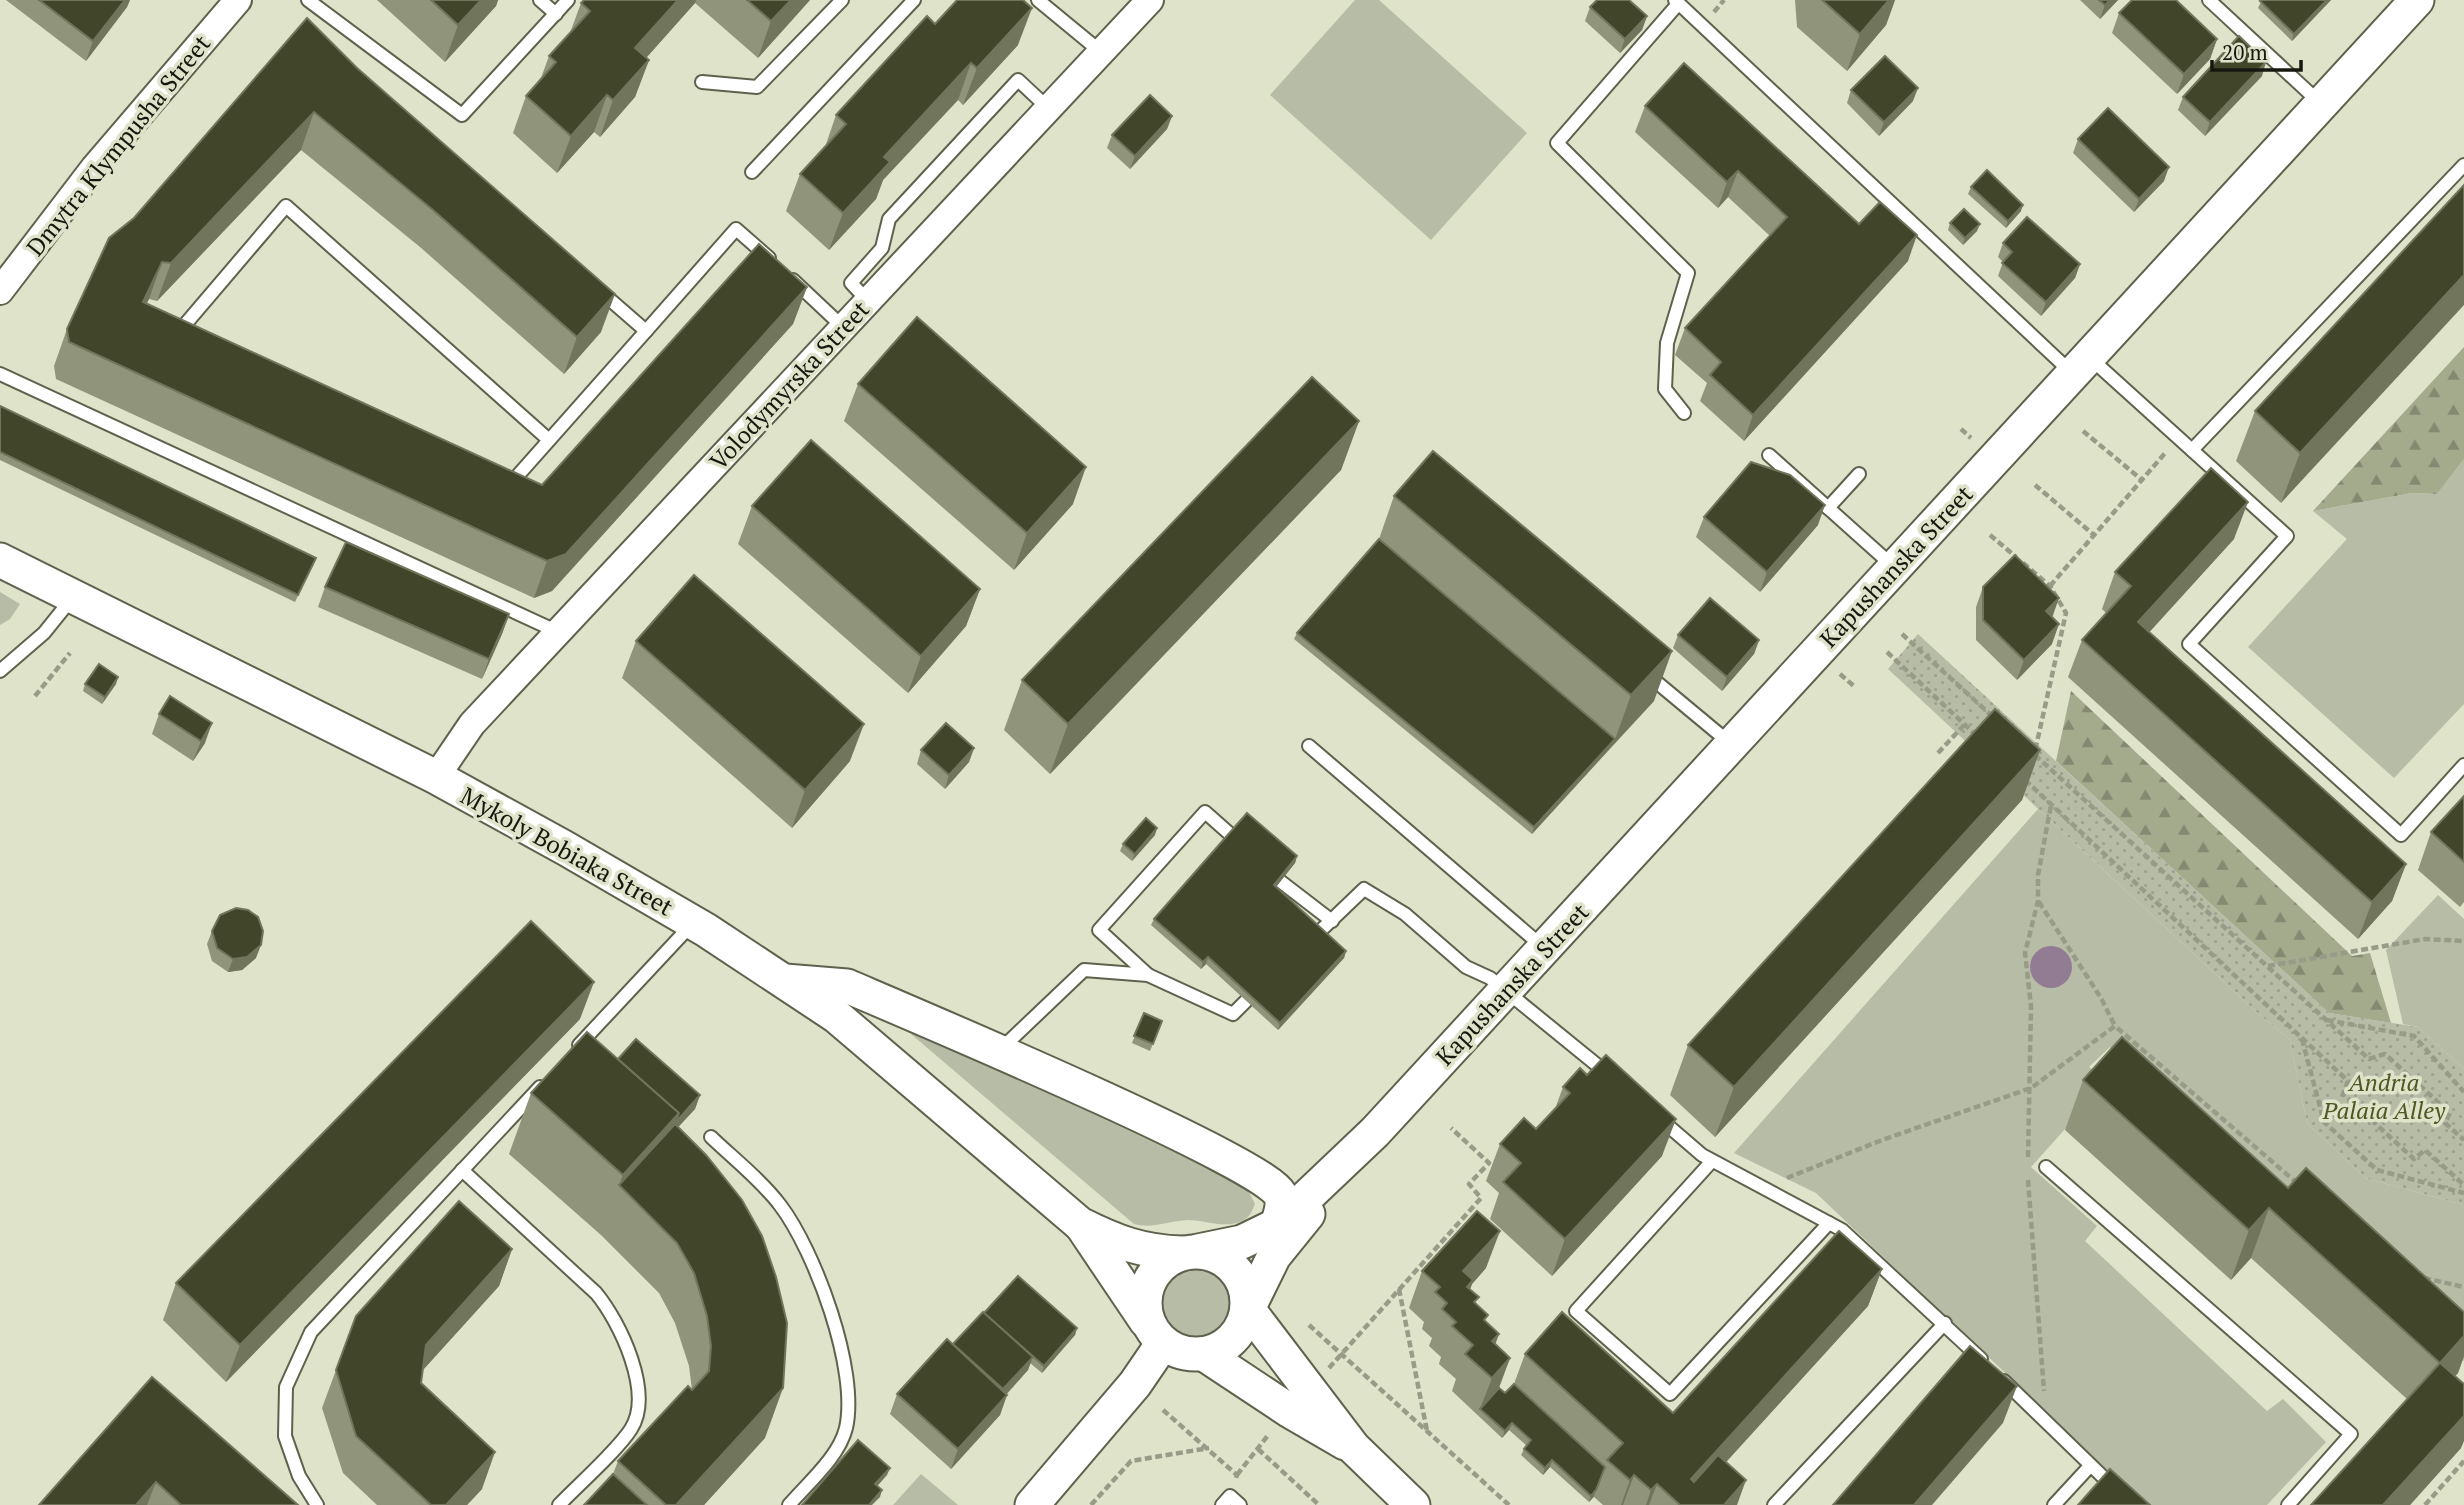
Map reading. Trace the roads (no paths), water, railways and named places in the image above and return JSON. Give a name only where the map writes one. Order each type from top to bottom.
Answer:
[{"type":"street","name":"Dmytra Klympusha Street","points":[[0,291],[94,169],[238,0]]},
{"type":"street","name":"Volodymyrska Street","points":[[436,777],[472,724],[1150,0]]},
{"type":"street","name":"Kapushanska Street","points":[[1190,1252],[1242,1242],[1277,1225],[1375,1132],[2417,0]]},
{"type":"street","name":"Mykoly Bobiaka Street","points":[[0,560],[436,777],[693,923],[836,1016],[1080,1224],[1109,1239],[1148,1252],[1190,1252]]},
{"type":"street","points":[[785,981],[848,986],[998,1052],[1259,1175],[1279,1194],[1282,1209],[1277,1225]]},
{"type":"street","name":"Kapushanska Street","points":[[1248,1308],[1274,1256],[1375,1132]]},
{"type":"street","points":[[1259,1175],[1298,1172],[1318,1166],[1375,1132]]},
{"type":"street","name":"Mykoly Bobiaka Street","points":[[1080,1224],[1155,1332]]},
{"type":"street","points":[[1353,1447],[1290,1411],[1204,1354],[1176,1351],[1155,1332],[1144,1306],[1146,1289],[1154,1273],[1166,1261],[1190,1252],[1214,1255],[1237,1272],[1244,1285],[1248,1308],[1353,1447],[1413,1505]]},
{"type":"street","points":[[1204,1354],[1233,1339],[1248,1308]]},
{"type":"street","points":[[1032,1505],[1135,1384],[1155,1332]]},
{"type":"lane","points":[[308,0],[462,115],[568,0]]},
{"type":"lane","points":[[540,0],[556,14]]},
{"type":"lane","points":[[702,82],[757,87],[842,0]]},
{"type":"lane","points":[[752,172],[914,0]]},
{"type":"lane","points":[[1038,0],[1101,52]]},
{"type":"lane","points":[[1684,413],[1665,390],[1667,343],[1688,274],[1556,143],[1679,5],[1694,0]]},
{"type":"lane","points":[[2209,0],[2321,104]]},
{"type":"lane","points":[[1679,5],[2081,365],[2178,438],[2287,536],[2189,644],[2401,835],[2464,765]]},
{"type":"lane","points":[[868,300],[851,283],[882,248],[889,219],[1018,80],[1048,108]]},
{"type":"lane","points":[[2192,450],[2464,164]]},
{"type":"lane","points":[[186,343],[174,338],[286,206],[549,440]]},
{"type":"lane","points":[[499,476],[512,482],[736,229],[843,327]]},
{"type":"lane","points":[[594,285],[646,331]]},
{"type":"lane","points":[[0,374],[558,632]]},
{"type":"lane","points":[[1769,456],[1895,567]]},
{"type":"lane","points":[[1828,508],[1859,474]]},
{"type":"lane","points":[[0,671],[44,633],[73,597]]},
{"type":"lane","points":[[1634,664],[1732,745]]},
{"type":"lane","points":[[1309,746],[1545,948]]},
{"type":"lane","points":[[1231,835],[1205,812],[1099,930],[1148,975],[1233,1014],[1246,1001]]},
{"type":"lane","points":[[1280,881],[1332,921]]},
{"type":"lane","points":[[1317,934],[1364,889],[1405,914],[1466,967],[1490,978],[1551,1024],[1623,1087]]},
{"type":"lane","points":[[573,1052],[693,923]]},
{"type":"lane","points":[[998,1052],[1084,970],[1148,975]]},
{"type":"lane","points":[[317,1505],[299,1476],[285,1436],[286,1387],[310,1332],[545,1081]]},
{"type":"lane","points":[[1653,1113],[1712,1161],[1842,1230],[1945,1323],[2132,1505]]},
{"type":"lane","points":[[712,1137],[780,1205],[815,1271],[833,1318],[844,1359],[846,1428],[836,1451],[789,1505]]},
{"type":"lane","points":[[1712,1161],[1576,1311],[1670,1394],[1829,1223]]},
{"type":"lane","points":[[2046,1167],[2351,1434],[2288,1505]]},
{"type":"lane","points":[[462,1170],[596,1293],[612,1313],[635,1379],[638,1407],[631,1429],[559,1505]]},
{"type":"lane","points":[[1774,1505],[1945,1323]]},
{"type":"lane","points":[[2054,1505],[2090,1466]]},
{"type":"park label","name":"Andria Palaia Alley","points":[[2384,1096]]}]
